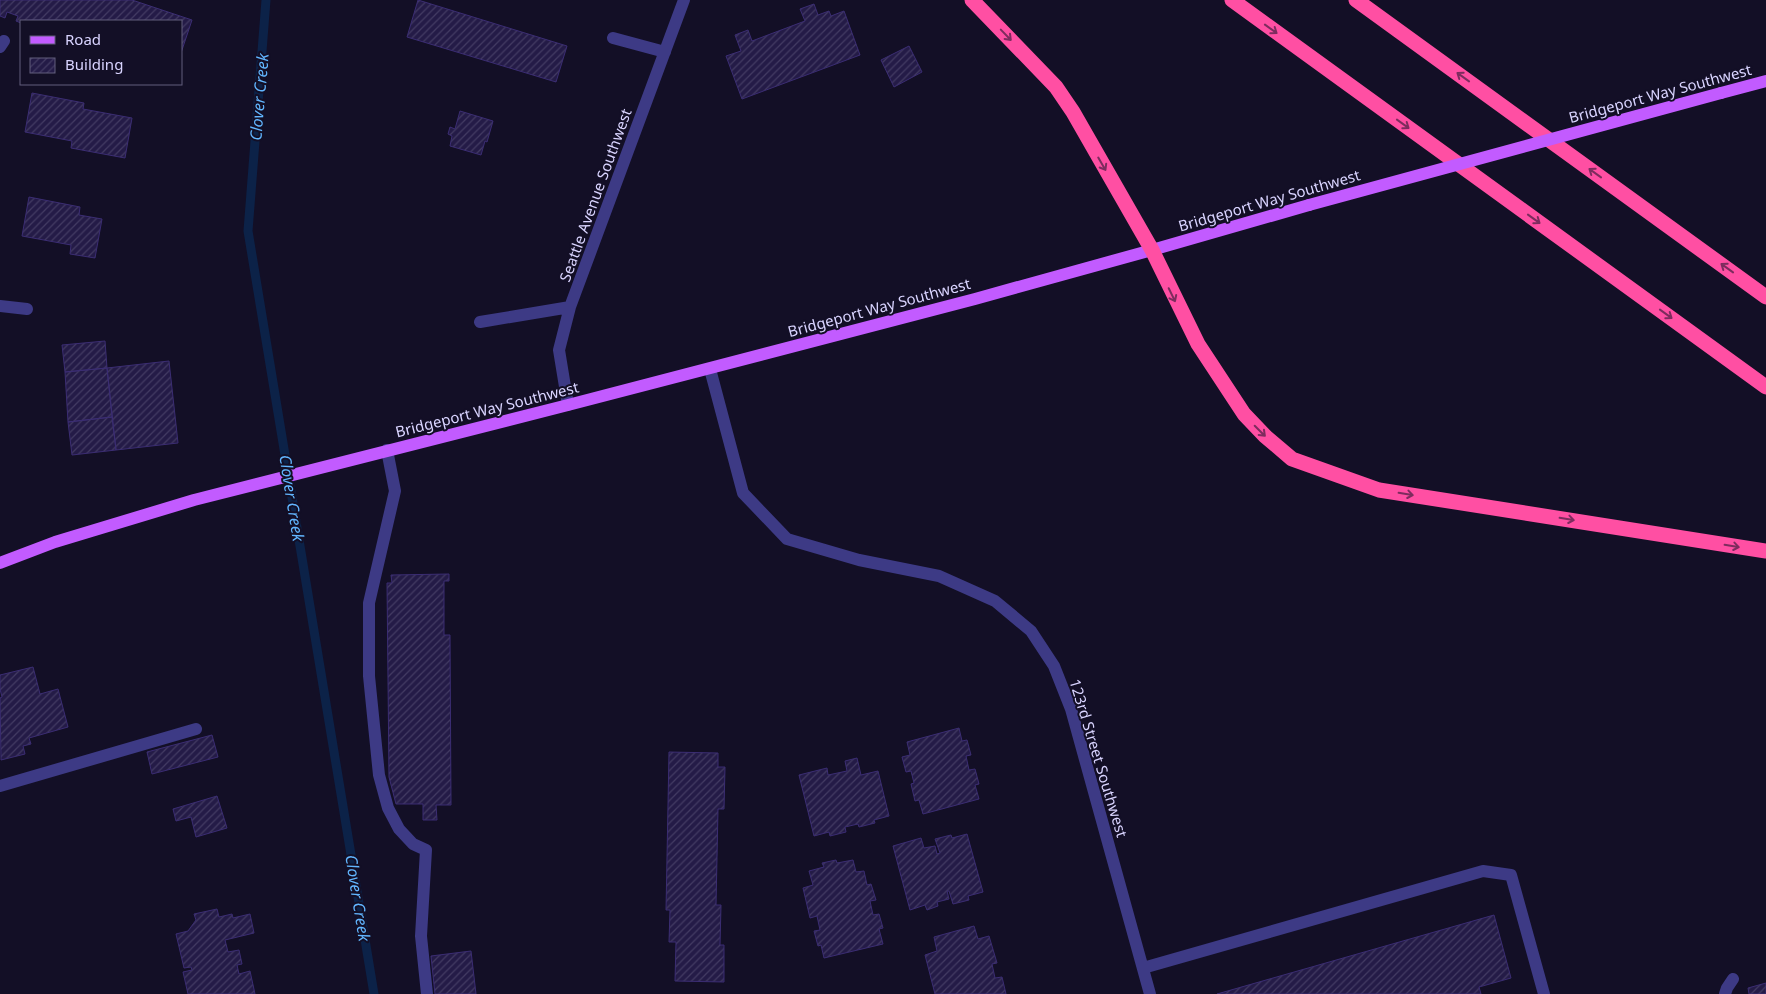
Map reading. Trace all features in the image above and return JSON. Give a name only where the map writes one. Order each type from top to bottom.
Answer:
[{"type":"highway","points":[[972,0],[1056,87],[1073,112],[1152,250],[1198,344],[1244,414],[1265,436],[1292,458],[1379,490],[1766,551]]},
{"type":"highway","points":[[1232,0],[1766,387]]},
{"type":"highway","points":[[1356,0],[1766,296]]},
{"type":"main road","name":"Bridgeport Way Southwest","points":[[0,563],[55,542],[194,500],[710,369],[1766,81]]},
{"type":"street","name":"Seattle Avenue Southwest","points":[[568,405],[559,350],[570,306],[684,0]]},
{"type":"street","points":[[613,38],[665,52]]},
{"type":"street","points":[[0,306],[27,309]]},
{"type":"street","points":[[480,322],[570,306]]},
{"type":"street","name":"123rd Street Southwest","points":[[710,369],[744,493],[787,540],[860,560],[939,576],[995,601],[1031,631],[1054,666],[1071,709],[1150,994]]},
{"type":"street","points":[[387,450],[395,491],[369,603],[369,676],[379,776],[388,808],[399,829],[413,844],[426,850],[421,936],[427,994]]},
{"type":"street","points":[[0,786],[196,729]]},
{"type":"street","points":[[1143,968],[1483,871],[1511,874],[1544,994]]},
{"type":"street","points":[[1725,994],[1733,979]]},
{"type":"building","points":[[0,0],[132,0],[192,20],[182,50],[182,20],[20,20],[20,23],[16,21],[18,16],[7,12],[5,18],[0,16]]},
{"type":"building","points":[[418,0],[567,46],[556,82],[407,37]]},
{"type":"building","points":[[814,4],[818,15],[829,11],[831,16],[844,11],[860,55],[742,99],[726,56],[741,51],[735,35],[748,30],[752,41],[805,21],[800,9]]},
{"type":"building","points":[[909,46],[922,72],[894,87],[881,60]]},
{"type":"building","points":[[32,93],[84,103],[83,109],[132,118],[125,158],[71,148],[72,141],[25,132]]},
{"type":"building","points":[[460,111],[493,121],[481,155],[450,146],[452,136],[448,134],[450,127],[455,129]]},
{"type":"building","points":[[29,197],[80,207],[79,215],[102,219],[95,258],[70,254],[71,245],[22,236]]},
{"type":"building","points":[[105,341],[107,368],[65,372],[62,345]]},
{"type":"building","points":[[169,361],[178,443],[116,450],[107,368]]},
{"type":"building","points":[[107,368],[112,417],[68,422],[65,372]]},
{"type":"building","points":[[112,417],[116,450],[72,455],[68,422]]},
{"type":"building","points":[[449,574],[449,581],[444,581],[444,635],[450,635],[451,805],[436,805],[437,820],[423,820],[423,804],[396,804],[389,777],[387,583],[392,583],[391,575]]},
{"type":"building","points":[[33,667],[40,694],[58,689],[68,727],[29,738],[31,744],[23,746],[25,754],[1,760],[0,698],[2,697],[0,675]]},
{"type":"building","points":[[959,728],[962,741],[967,740],[971,755],[966,756],[969,770],[975,769],[979,784],[975,785],[979,799],[923,814],[919,800],[915,801],[911,784],[914,783],[911,771],[906,772],[902,757],[910,755],[907,742]]},
{"type":"building","points":[[212,735],[218,757],[152,774],[147,752]]},
{"type":"building","points":[[669,752],[718,753],[718,767],[725,767],[724,809],[718,809],[716,905],[721,905],[720,945],[724,945],[724,982],[675,981],[676,942],[669,942],[670,910],[666,910]]},
{"type":"building","points":[[857,758],[861,775],[878,771],[889,816],[874,820],[875,823],[859,827],[858,824],[845,827],[846,832],[830,836],[829,832],[814,836],[799,775],[827,768],[828,775],[847,771],[845,761]]},
{"type":"building","points":[[217,796],[227,828],[196,837],[191,817],[176,821],[173,809]]},
{"type":"building","points":[[967,834],[983,892],[968,896],[969,900],[953,904],[949,891],[947,891],[949,899],[937,902],[938,906],[927,910],[925,905],[910,910],[893,846],[921,838],[924,848],[935,846],[937,854],[940,853],[935,839],[951,835],[952,838]]},
{"type":"building","points":[[836,860],[837,863],[853,860],[856,872],[864,871],[867,885],[871,884],[876,900],[870,901],[873,915],[879,914],[883,928],[879,929],[883,944],[824,958],[821,945],[818,946],[814,931],[820,930],[817,916],[810,918],[803,888],[813,885],[809,871],[824,867],[822,863]]},
{"type":"building","points":[[217,909],[219,917],[232,914],[233,918],[250,914],[254,933],[225,940],[228,952],[239,950],[242,964],[237,965],[239,974],[250,971],[255,994],[188,994],[183,972],[192,970],[191,967],[184,968],[176,934],[188,931],[196,920],[194,914]]},
{"type":"building","points":[[1494,915],[1511,978],[1479,987],[1481,994],[1217,994]]},
{"type":"building","points":[[974,926],[978,939],[989,936],[997,963],[992,964],[995,978],[1002,977],[1006,994],[935,994],[925,955],[937,951],[934,937]]},
{"type":"building","points":[[471,951],[476,994],[435,994],[431,956]]},
{"type":"building","points":[[1766,983],[1766,994],[1749,994],[1748,988]]},
{"type":"waterway","name":"Clover Creek","points":[[266,0],[248,231],[374,994]]}]
